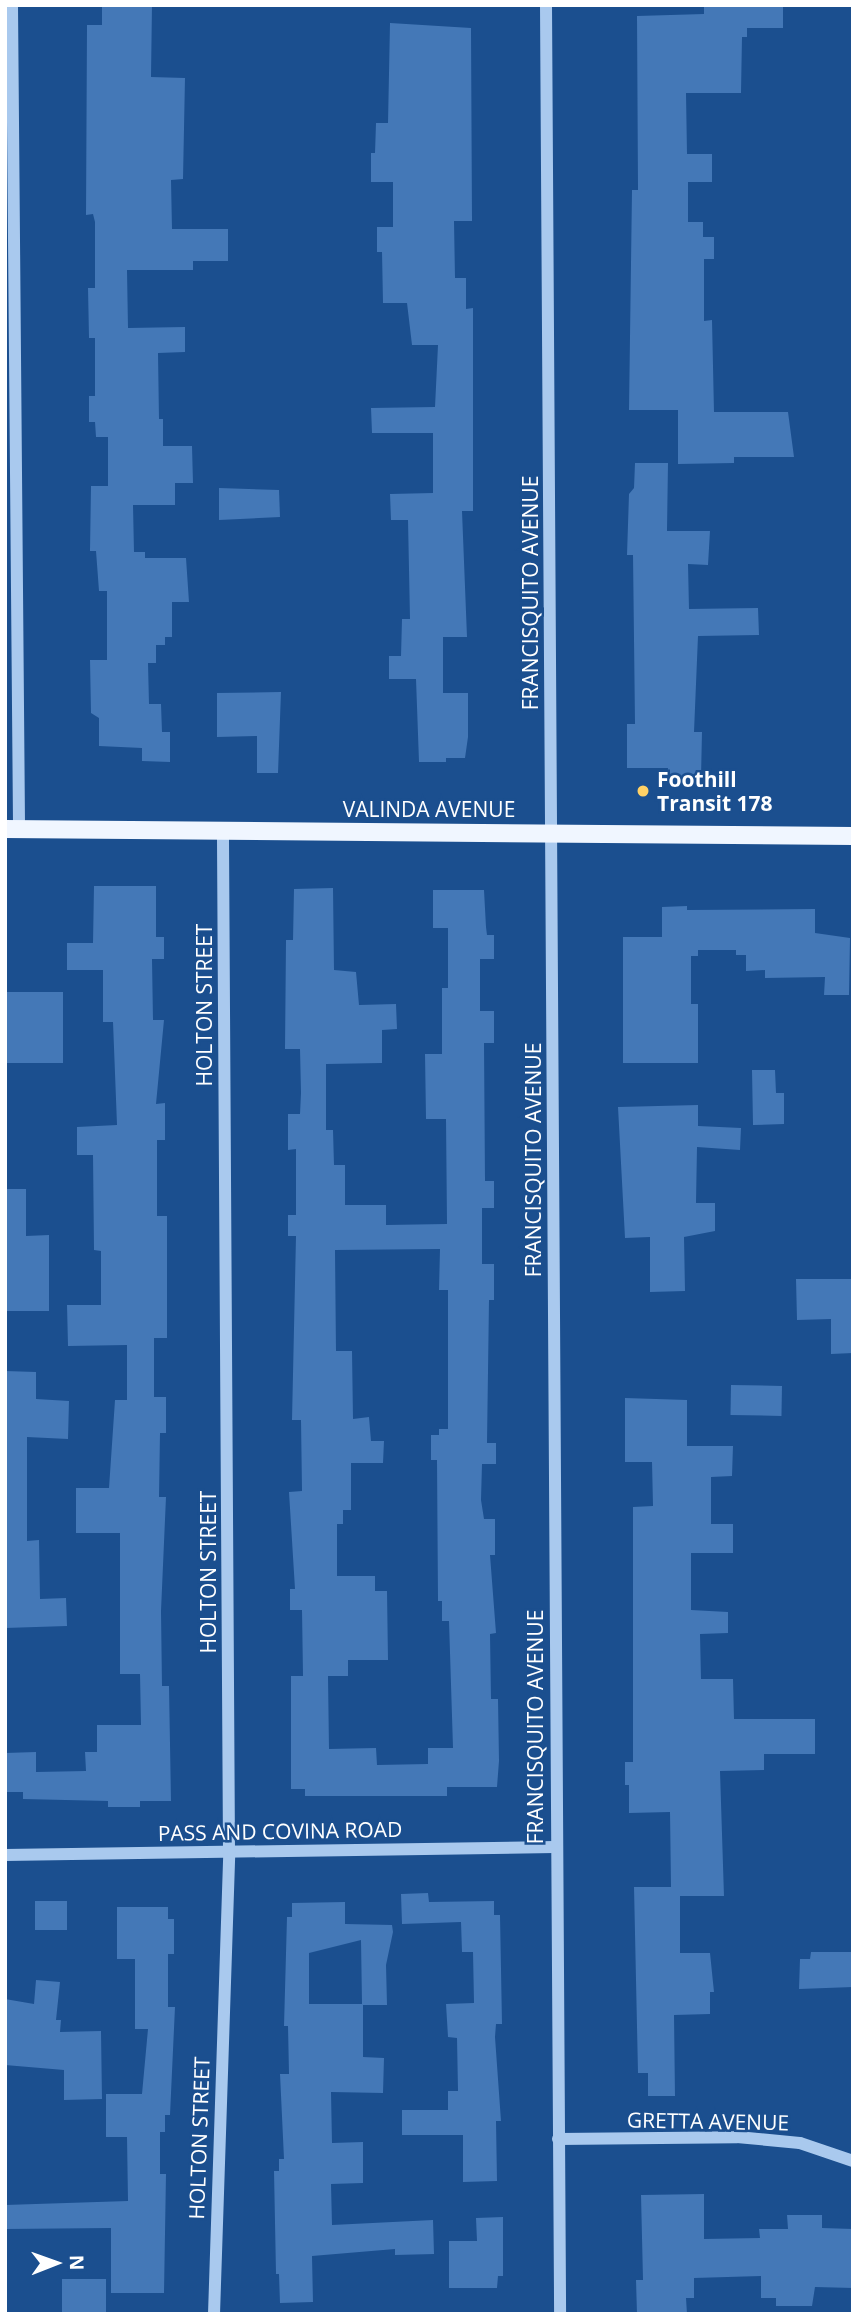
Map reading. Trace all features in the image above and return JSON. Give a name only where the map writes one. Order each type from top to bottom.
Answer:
[{"type":"main road","name":"VALINDA AVENUE","points":[[12,829],[853,836]]},
{"type":"street","points":[[12,5],[12,829]]},
{"type":"street","name":"FRANCISQUITO AVENUE","points":[[546,5],[555,1847],[560,2314]]},
{"type":"street","name":"HOLTON STREET","points":[[214,2314],[229,1851],[222,830]]},
{"type":"street","name":"PASS AND COVINA ROAD","points":[[5,1854],[555,1847]]},
{"type":"street","name":"GRETTA AVENUE","points":[[558,2139],[737,2137],[800,2143],[853,2161]]},
{"type":"building","points":[[102,5],[152,5],[151,77],[185,78],[183,179],[171,180],[172,229],[228,229],[228,261],[193,261],[193,270],[127,270],[128,328],[185,327],[185,352],[158,353],[159,419],[163,419],[163,446],[192,446],[193,483],[175,483],[175,505],[133,505],[134,552],[145,552],[145,558],[186,558],[189,602],[172,602],[172,637],[165,637],[165,645],[156,645],[156,663],[148,663],[149,704],[161,704],[162,732],[170,732],[170,762],[142,761],[142,748],[99,746],[99,718],[91,713],[90,660],[107,660],[107,591],[99,591],[96,551],[90,551],[91,486],[108,486],[108,437],[96,437],[95,422],[89,422],[89,396],[95,396],[95,338],[89,338],[88,288],[95,288],[95,222],[93,214],[86,215],[87,25],[102,25]]},
{"type":"building","points":[[704,5],[783,5],[783,28],[747,28],[747,37],[742,37],[741,93],[686,93],[687,154],[712,154],[712,182],[688,182],[688,222],[703,222],[703,237],[714,237],[714,259],[704,259],[704,321],[712,320],[714,412],[788,412],[794,457],[734,457],[734,463],[678,464],[678,410],[629,410],[632,190],[638,190],[637,16],[704,14]]},
{"type":"building","points":[[390,23],[471,28],[472,221],[454,221],[455,278],[466,278],[466,309],[473,308],[473,511],[462,511],[467,637],[443,637],[443,693],[468,693],[468,737],[465,758],[446,758],[446,762],[419,762],[416,679],[389,679],[389,656],[401,656],[402,619],[410,619],[408,520],[391,520],[390,494],[433,493],[433,433],[372,433],[371,408],[435,407],[438,345],[412,345],[407,303],[383,303],[382,252],[377,252],[377,227],[393,227],[393,182],[371,182],[371,153],[375,153],[376,123],[388,123]]},
{"type":"building","points":[[635,463],[668,463],[667,531],[710,531],[708,565],[688,564],[689,609],[758,608],[759,635],[698,636],[694,732],[702,732],[701,778],[667,778],[668,768],[627,768],[627,724],[635,724],[633,555],[627,555],[629,494],[634,488]]},
{"type":"building","points":[[219,488],[279,490],[280,517],[219,520]]},
{"type":"building","points":[[281,692],[278,773],[257,773],[257,736],[217,737],[217,693]]},
{"type":"building","points":[[94,886],[156,886],[156,937],[164,937],[164,959],[152,959],[153,1020],[164,1020],[156,1104],[165,1103],[165,1140],[157,1140],[157,1216],[167,1216],[167,1338],[154,1338],[154,1397],[166,1397],[166,1433],[160,1433],[159,1497],[166,1497],[161,1611],[162,1686],[169,1686],[171,1801],[140,1801],[140,1807],[108,1807],[108,1801],[23,1799],[23,1792],[5,1792],[5,1753],[36,1752],[36,1772],[86,1771],[85,1752],[97,1752],[97,1725],[141,1725],[140,1674],[120,1674],[120,1533],[76,1533],[76,1488],[109,1488],[115,1400],[127,1400],[127,1345],[68,1346],[67,1305],[101,1305],[101,1251],[94,1250],[93,1155],[77,1155],[77,1127],[117,1125],[113,1022],[103,1022],[103,970],[67,970],[67,943],[93,943]]},
{"type":"building","points":[[333,888],[334,970],[356,972],[359,1005],[396,1004],[397,1029],[382,1030],[382,1063],[326,1064],[326,1130],[333,1130],[334,1165],[345,1165],[345,1205],[386,1205],[386,1225],[447,1224],[446,1119],[426,1119],[425,1054],[442,1054],[442,988],[448,988],[448,928],[433,928],[433,890],[484,890],[487,935],[494,935],[494,959],[480,959],[480,1011],[494,1011],[494,1043],[484,1043],[485,1181],[494,1181],[494,1208],[482,1208],[482,1264],[494,1264],[494,1300],[489,1300],[487,1443],[496,1443],[496,1464],[482,1464],[481,1500],[484,1519],[495,1519],[495,1555],[490,1555],[496,1633],[490,1634],[491,1699],[498,1699],[497,1787],[447,1787],[447,1796],[305,1796],[305,1789],[291,1789],[291,1676],[303,1676],[302,1610],[290,1610],[290,1589],[295,1589],[289,1492],[302,1491],[301,1420],[292,1420],[296,1236],[288,1236],[288,1215],[296,1215],[296,1149],[288,1150],[288,1114],[300,1114],[300,1049],[285,1049],[286,940],[293,940],[294,889]],"holes":[[[440,1249],[439,1290],[448,1290],[448,1429],[439,1429],[439,1435],[431,1435],[431,1460],[437,1460],[438,1601],[442,1601],[442,1621],[449,1621],[453,1748],[428,1748],[428,1764],[377,1765],[376,1748],[329,1749],[328,1676],[348,1676],[348,1660],[388,1660],[387,1591],[375,1591],[375,1576],[337,1576],[337,1524],[343,1524],[343,1510],[351,1510],[351,1463],[383,1463],[384,1441],[371,1441],[369,1417],[353,1419],[352,1351],[336,1351],[335,1250]]]},
{"type":"building","points":[[687,906],[687,910],[815,909],[815,933],[850,938],[849,995],[824,995],[825,977],[765,978],[765,970],[746,971],[746,955],[736,955],[736,950],[698,950],[698,956],[691,956],[691,1004],[698,1004],[698,1063],[623,1063],[623,937],[662,937],[662,907]]},
{"type":"building","points":[[5,992],[63,992],[63,1063],[5,1063]]},
{"type":"building","points":[[752,1070],[775,1070],[776,1093],[784,1093],[784,1124],[753,1125]]},
{"type":"building","points":[[698,1105],[698,1126],[741,1128],[740,1150],[697,1147],[696,1203],[715,1203],[715,1231],[684,1237],[685,1291],[650,1292],[650,1237],[625,1238],[618,1107]]},
{"type":"building","points":[[5,1189],[26,1189],[26,1236],[49,1235],[49,1311],[5,1311]]},
{"type":"building","points":[[796,1279],[853,1279],[853,1353],[831,1354],[831,1319],[797,1320]]},
{"type":"building","points":[[5,1371],[36,1372],[36,1399],[69,1401],[68,1439],[27,1437],[27,1541],[39,1540],[40,1599],[66,1598],[67,1626],[5,1628]]},
{"type":"building","points":[[731,1385],[782,1386],[781,1416],[730,1415]]},
{"type":"building","points":[[625,1398],[687,1400],[687,1446],[733,1446],[732,1476],[711,1477],[711,1524],[733,1524],[733,1553],[691,1553],[691,1610],[728,1612],[728,1633],[700,1634],[701,1679],[733,1679],[734,1719],[815,1719],[815,1754],[764,1754],[764,1770],[720,1771],[724,1896],[680,1896],[680,1953],[710,1953],[714,1992],[710,1992],[710,2014],[674,2015],[675,2096],[648,2096],[648,2073],[638,2073],[634,1887],[671,1887],[670,1812],[629,1813],[629,1785],[625,1785],[625,1762],[633,1762],[633,1507],[653,1506],[652,1462],[625,1462]]},
{"type":"building","points":[[428,1893],[429,1902],[494,1901],[494,1915],[500,1915],[502,2024],[496,2024],[495,2037],[501,2121],[496,2121],[497,2181],[463,2182],[463,2135],[402,2135],[402,2110],[448,2110],[448,2091],[458,2091],[457,2038],[448,2037],[446,2004],[474,2003],[473,1952],[462,1952],[461,1922],[402,1924],[401,1894]]},
{"type":"building","points":[[35,1901],[67,1901],[67,1930],[35,1930]]},
{"type":"building","points":[[345,1902],[345,1924],[392,1925],[386,1965],[387,2005],[363,2005],[363,2057],[384,2058],[383,2093],[331,2092],[332,2143],[363,2142],[363,2183],[331,2184],[332,2225],[433,2220],[434,2254],[395,2255],[395,2249],[312,2256],[313,2302],[280,2303],[279,2274],[276,2274],[274,2171],[279,2171],[279,2159],[284,2159],[280,2074],[289,2074],[288,2026],[284,2026],[287,1917],[292,1917],[292,1903]],"holes":[[[361,1940],[362,2004],[309,2004],[309,1953]]]},
{"type":"building","points":[[117,1907],[168,1907],[168,1919],[174,1919],[174,1954],[168,1954],[168,2007],[175,2007],[170,2115],[165,2115],[165,2132],[160,2132],[160,2174],[166,2174],[164,2293],[111,2293],[111,2228],[5,2229],[5,2205],[128,2201],[127,2137],[106,2137],[106,2094],[142,2094],[148,2029],[135,2029],[135,1959],[117,1959]]},
{"type":"building","points":[[811,1952],[853,1952],[853,1987],[799,1989],[800,1959],[810,1959]]},
{"type":"building","points":[[36,1980],[60,1982],[56,2020],[61,2020],[60,2032],[101,2031],[102,2099],[64,2100],[64,2070],[5,2065],[5,1999],[34,2004]]},
{"type":"building","points":[[704,2194],[704,2239],[760,2238],[759,2229],[788,2229],[787,2215],[822,2215],[822,2228],[853,2229],[853,2288],[815,2287],[812,2306],[776,2306],[776,2298],[761,2298],[761,2276],[694,2278],[694,2298],[686,2298],[687,2314],[637,2314],[636,2280],[643,2280],[641,2195]]},
{"type":"building","points":[[503,2217],[503,2276],[498,2276],[497,2288],[449,2288],[449,2241],[477,2241],[476,2218]]},
{"type":"building","points":[[62,2279],[106,2279],[106,2314],[62,2314]]},
{"type":"place","name":"Foothill Transit 178","points":[[643,791]]}]
